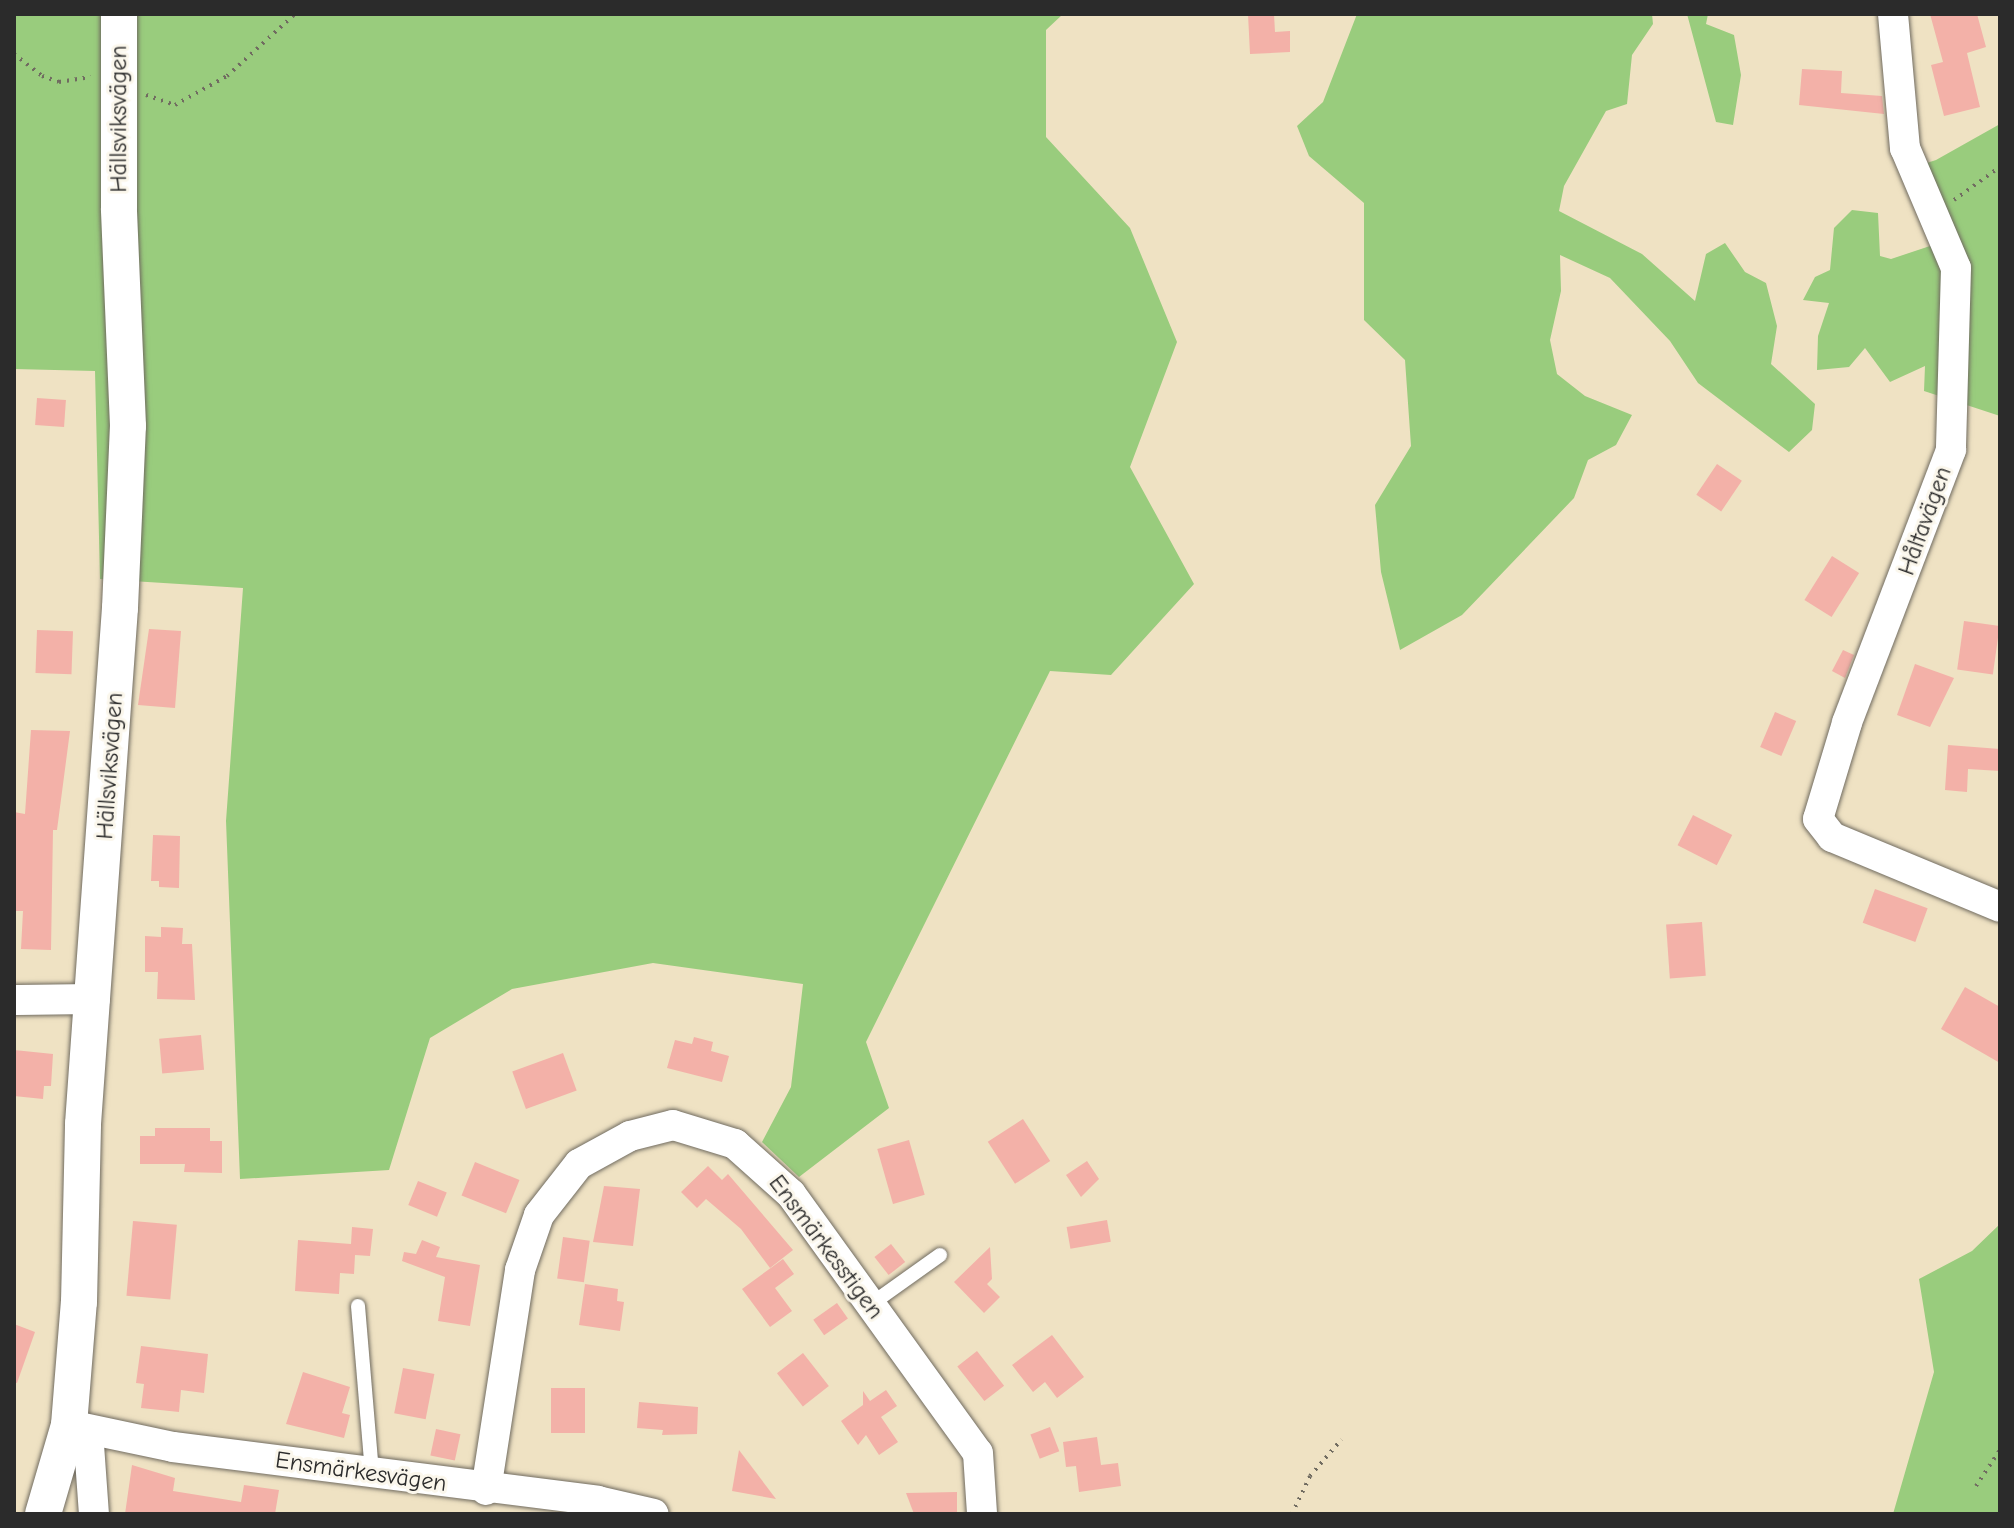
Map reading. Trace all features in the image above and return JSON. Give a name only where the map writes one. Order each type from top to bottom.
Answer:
[{"type":"street","name":"Hällsviksvägen","points":[[43,1514],[79,1428],[83,1124],[95,999],[128,426],[112,84],[119,14]]},
{"type":"street","name":"Håltavägen","points":[[1893,14],[1905,148],[1956,268],[1951,450],[1847,723],[1818,819],[1832,837],[2000,907]]},
{"type":"street","points":[[14,1000],[95,999]]},
{"type":"street","name":"Ensmärkesstigen","points":[[486,1490],[529,1234],[553,1193],[579,1164],[613,1143],[673,1125],[735,1144],[791,1194],[978,1453],[982,1514]]},
{"type":"street","points":[[79,1428],[94,1514]]},
{"type":"street","name":"Ensmärkesvägen","points":[[79,1428],[486,1490],[598,1501],[654,1514]]},
{"type":"lane","points":[[870,1305],[940,1255]]},
{"type":"lane","points":[[358,1306],[372,1473]]},
{"type":"path","points":[[14,54],[42,76],[59,82],[112,84],[175,105],[227,76],[295,14]]},
{"type":"path","points":[[1933,208],[1966,194],[2000,167]]},
{"type":"path","points":[[1292,1514],[1310,1476],[1341,1440]]},
{"type":"path","points":[[1976,1486],[2000,1450]]},
{"type":"green space","points":[[14,14],[1063,14],[1046,30],[1046,137],[1130,228],[1177,342],[1130,467],[1194,584],[1111,675],[1050,671],[866,1042],[889,1108],[799,1177],[762,1142],[791,1087],[803,984],[653,963],[512,989],[430,1038],[389,1170],[240,1179],[226,821],[243,588],[100,579],[95,371],[14,369]]},
{"type":"green space","points":[[1357,14],[1652,14],[1653,24],[1632,55],[1627,104],[1606,111],[1564,186],[1559,211],[1642,254],[1695,301],[1706,254],[1725,243],[1745,272],[1766,283],[1777,326],[1771,364],[1815,404],[1812,430],[1789,452],[1698,383],[1670,341],[1610,278],[1560,255],[1561,291],[1550,340],[1557,374],[1585,396],[1632,415],[1616,445],[1588,460],[1574,498],[1462,615],[1400,650],[1381,572],[1375,505],[1411,446],[1405,360],[1364,320],[1364,203],[1309,156],[1297,126],[1323,102]]},
{"type":"green space","points":[[1687,14],[1708,14],[1706,24],[1734,35],[1741,75],[1733,125],[1716,122]]},
{"type":"green space","points":[[2000,124],[2000,416],[1924,391],[1925,366],[1890,382],[1865,348],[1849,367],[1817,370],[1818,336],[1829,303],[1803,300],[1815,277],[1830,270],[1834,228],[1852,210],[1878,213],[1880,256],[1891,259],[1933,245],[1899,172],[1936,160]]},
{"type":"green space","points":[[2000,1224],[2000,1514],[1893,1514],[1934,1372],[1919,1279],[1972,1251]]},
{"type":"building","points":[[1248,14],[1274,14],[1275,32],[1290,31],[1290,52],[1250,54]]},
{"type":"building","points":[[1930,14],[1977,14],[1986,47],[1967,53],[1980,107],[1944,116],[1931,65],[1943,62]]},
{"type":"building","points":[[1802,69],[1842,71],[1841,93],[1882,96],[1884,114],[1799,105]]},
{"type":"building","points":[[37,398],[66,400],[64,427],[35,425]]},
{"type":"building","points":[[1717,464],[1742,481],[1721,511],[1696,495]]},
{"type":"building","points":[[1832,556],[1859,573],[1832,617],[1804,600]]},
{"type":"building","points":[[1964,621],[2000,626],[1993,675],[1957,670]]},
{"type":"building","points":[[149,629],[181,631],[175,708],[138,705]]},
{"type":"building","points":[[37,630],[73,631],[71,674],[35,673]]},
{"type":"building","points":[[1843,650],[1854,655],[1845,678],[1832,671]]},
{"type":"building","points":[[1915,664],[1954,678],[1930,727],[1897,715]]},
{"type":"building","points":[[1775,712],[1796,721],[1781,756],[1760,747]]},
{"type":"building","points":[[31,730],[70,731],[57,830],[53,830],[51,950],[21,949],[23,911],[14,911],[14,812],[25,814]]},
{"type":"building","points":[[1948,745],[2000,749],[2000,771],[1968,769],[1967,792],[1945,790]]},
{"type":"building","points":[[1693,815],[1732,835],[1717,865],[1678,845]]},
{"type":"building","points":[[153,835],[180,836],[179,888],[159,887],[159,881],[151,881]]},
{"type":"building","points":[[1875,889],[1928,908],[1915,942],[1863,923]]},
{"type":"building","points":[[1702,922],[1706,976],[1670,978],[1666,925]]},
{"type":"building","points":[[161,927],[183,928],[182,944],[192,944],[195,1000],[157,999],[158,972],[145,972],[145,936],[161,937]]},
{"type":"building","points":[[1965,987],[2000,1007],[2000,1063],[1941,1029]]},
{"type":"building","points":[[201,1035],[204,1070],[162,1074],[159,1039]]},
{"type":"building","points":[[694,1037],[713,1042],[711,1051],[729,1056],[722,1082],[667,1068],[675,1040],[692,1044]]},
{"type":"building","points":[[14,1050],[53,1054],[51,1086],[44,1086],[43,1099],[14,1096]]},
{"type":"building","points":[[563,1053],[577,1091],[526,1109],[512,1071]]},
{"type":"building","points":[[1023,1119],[1050,1161],[1015,1184],[988,1142]]},
{"type":"building","points":[[155,1128],[210,1128],[210,1141],[222,1141],[222,1173],[184,1172],[185,1164],[140,1164],[140,1136],[155,1136]]},
{"type":"building","points":[[909,1140],[925,1195],[893,1204],[877,1149]]},
{"type":"building","points":[[1087,1161],[1099,1179],[1081,1197],[1066,1175]]},
{"type":"building","points":[[475,1162],[520,1180],[506,1213],[462,1195]]},
{"type":"building","points":[[708,1166],[722,1180],[728,1174],[793,1250],[770,1268],[741,1229],[706,1199],[697,1208],[681,1192]]},
{"type":"building","points":[[418,1181],[447,1193],[437,1217],[408,1205]]},
{"type":"building","points":[[604,1186],[640,1189],[633,1246],[593,1242]]},
{"type":"building","points":[[1107,1220],[1111,1242],[1070,1249],[1067,1227]]},
{"type":"building","points":[[133,1221],[177,1225],[170,1300],[126,1296]]},
{"type":"building","points":[[352,1227],[373,1229],[370,1256],[355,1255],[354,1274],[340,1273],[339,1294],[295,1291],[298,1240],[351,1244]]},
{"type":"building","points":[[563,1237],[590,1241],[584,1282],[557,1279]]},
{"type":"building","points":[[422,1240],[440,1247],[436,1257],[480,1265],[470,1326],[438,1321],[445,1277],[402,1261],[404,1252],[416,1254]]},
{"type":"building","points":[[891,1244],[905,1262],[889,1275],[874,1257]]},
{"type":"building","points":[[990,1247],[992,1279],[987,1284],[1000,1297],[984,1313],[954,1282]]},
{"type":"building","points":[[783,1259],[794,1274],[775,1288],[792,1311],[770,1327],[742,1289]]},
{"type":"building","points":[[585,1284],[618,1289],[617,1301],[624,1302],[620,1331],[579,1325]]},
{"type":"building","points":[[837,1303],[848,1319],[824,1335],[813,1320]]},
{"type":"building","points":[[14,1324],[35,1332],[17,1383],[14,1382]]},
{"type":"building","points":[[1052,1335],[1084,1377],[1057,1398],[1045,1382],[1033,1392],[1012,1365]]},
{"type":"building","points":[[141,1346],[208,1354],[204,1393],[181,1390],[179,1412],[141,1408],[144,1384],[136,1383]]},
{"type":"building","points":[[977,1351],[1004,1386],[984,1401],[957,1366]]},
{"type":"building","points":[[803,1353],[829,1386],[803,1406],[777,1373]]},
{"type":"building","points":[[403,1368],[434,1374],[426,1419],[394,1413]]},
{"type":"building","points":[[303,1372],[350,1387],[342,1413],[350,1415],[344,1438],[286,1424]]},
{"type":"building","points":[[551,1388],[585,1388],[585,1433],[551,1433]]},
{"type":"building","points":[[886,1390],[897,1406],[881,1417],[898,1442],[879,1455],[866,1435],[858,1445],[841,1421],[863,1405],[863,1391],[870,1401]]},
{"type":"building","points":[[639,1402],[698,1407],[697,1434],[662,1435],[663,1430],[637,1428]]},
{"type":"building","points":[[1050,1427],[1059,1451],[1040,1459],[1030,1435]]},
{"type":"building","points":[[436,1429],[460,1434],[455,1461],[430,1455]]},
{"type":"building","points":[[1097,1437],[1101,1465],[1118,1463],[1121,1486],[1079,1492],[1076,1466],[1066,1467],[1063,1442]]},
{"type":"building","points":[[739,1450],[776,1499],[732,1491]]},
{"type":"building","points":[[132,1465],[175,1478],[173,1491],[241,1502],[244,1485],[279,1490],[275,1514],[125,1514]]},
{"type":"building","points":[[957,1492],[957,1514],[914,1514],[906,1493]]}]
